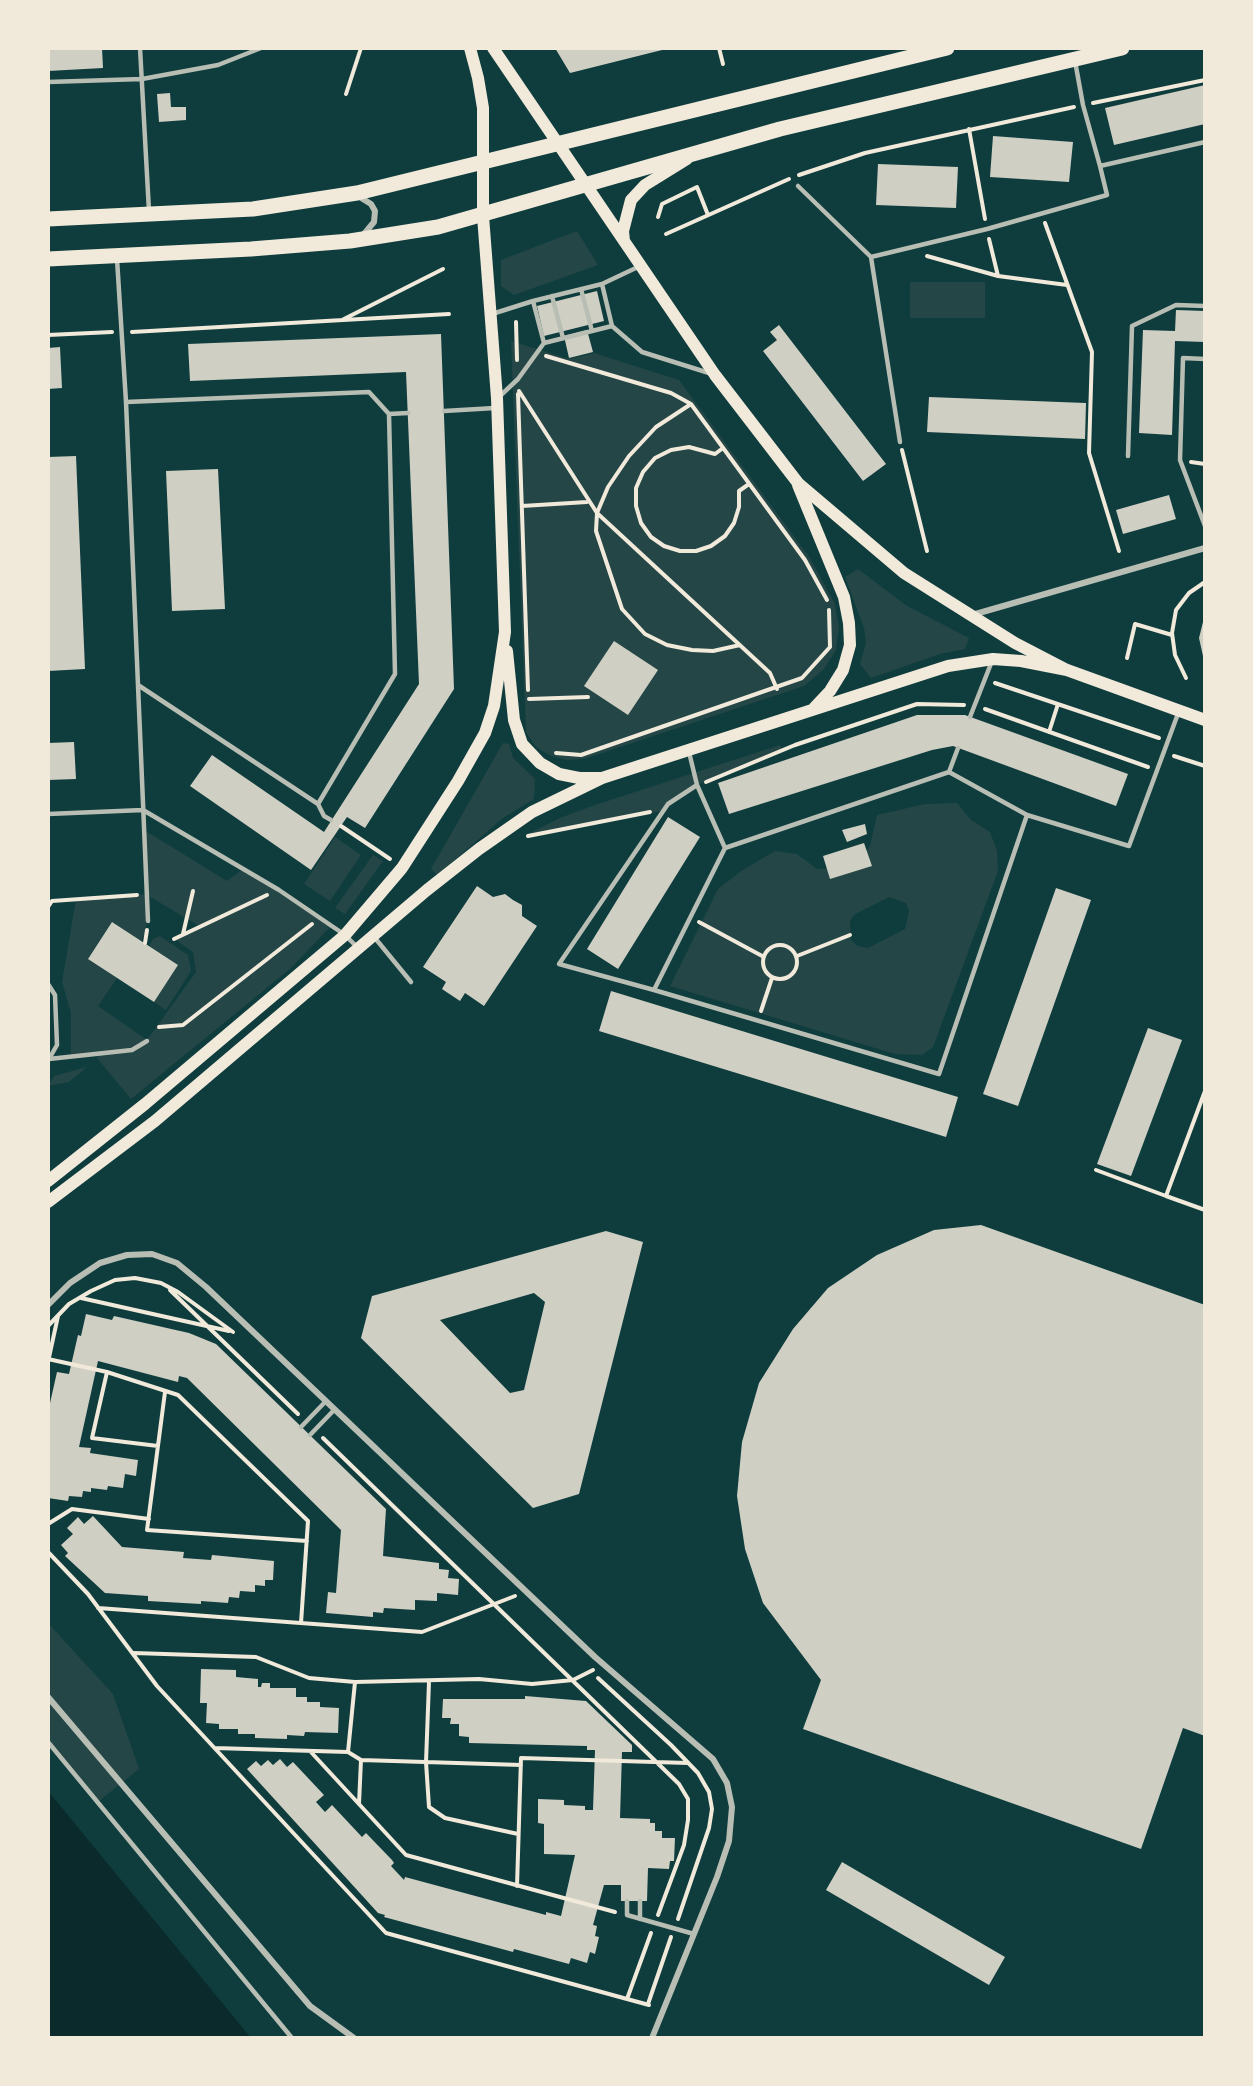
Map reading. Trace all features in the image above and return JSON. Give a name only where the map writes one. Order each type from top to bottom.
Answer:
[{"type":"main road","points":[[470,48],[483,108],[483,216],[492,314],[506,632],[514,720],[522,744],[540,763],[559,774],[579,778],[602,778]]},
{"type":"main road","points":[[493,48],[715,375],[798,483],[904,573],[969,616],[1067,670],[1205,720]]},
{"type":"main road","points":[[48,219],[149,216],[253,209],[345,195],[946,48]]},
{"type":"main road","points":[[48,259],[116,257],[350,240],[438,227],[483,216],[780,129],[1122,48]]},
{"type":"main road","points":[[624,241],[622,231],[631,200],[645,185],[693,155]]},
{"type":"main road","points":[[798,483],[844,597],[849,622],[849,645],[843,670],[830,691],[813,709]]},
{"type":"main road","points":[[48,1181],[145,1104],[345,935],[402,868],[458,781],[485,733],[494,706],[506,632]]},
{"type":"main road","points":[[48,1202],[155,1121],[373,935],[517,821],[602,778],[948,666],[993,659],[1021,661],[1067,670]]},
{"type":"street","points":[[345,195],[364,198],[375,211],[370,230],[350,240]]},
{"type":"street","points":[[969,616],[1205,548]]},
{"type":"street","points":[[48,1305],[70,1283],[100,1263],[127,1256],[153,1254],[177,1263],[206,1287],[604,1664],[713,1759],[727,1783],[732,1808],[729,1841],[652,2038]]},
{"type":"street","points":[[48,1697],[310,2006],[354,2038]]},
{"type":"lane","points":[[140,48],[149,216]]},
{"type":"lane","points":[[48,82],[142,79],[218,65],[261,48]]},
{"type":"lane","points":[[871,257],[987,229],[1107,195],[1083,105],[1075,59]]},
{"type":"lane","points":[[1100,166],[1205,142]]},
{"type":"lane","points":[[798,186],[871,257],[900,442]]},
{"type":"lane","points":[[116,257],[126,402],[148,921]]},
{"type":"lane","points":[[492,314],[602,284],[640,266]]},
{"type":"lane","points":[[602,284],[612,326],[642,352],[715,375]]},
{"type":"lane","points":[[581,289],[591,332]]},
{"type":"lane","points":[[552,296],[563,338]]},
{"type":"lane","points":[[534,301],[544,343]]},
{"type":"lane","points":[[1128,456],[1132,326],[1176,305],[1205,306]]},
{"type":"lane","points":[[444,411],[497,403],[518,380],[544,343],[612,326]]},
{"type":"lane","points":[[1205,359],[1183,358],[1180,460],[1205,526]]},
{"type":"lane","points":[[126,402],[369,392],[389,414],[395,674],[318,804]]},
{"type":"lane","points":[[389,414],[408,413]]},
{"type":"lane","points":[[970,717],[993,659]]},
{"type":"lane","points":[[138,685],[318,804],[324,816],[332,820]]},
{"type":"lane","points":[[654,990],[725,848],[949,772],[1027,815],[1129,846],[1179,711]]},
{"type":"lane","points":[[949,772],[958,748]]},
{"type":"lane","points":[[689,750],[697,785],[725,848]]},
{"type":"lane","points":[[697,785],[668,804],[559,964],[939,1074],[1027,815]]},
{"type":"lane","points":[[48,814],[143,810],[279,890],[345,935],[358,948]]},
{"type":"lane","points":[[373,935],[411,982]]},
{"type":"lane","points":[[48,984],[55,995],[57,1045],[49,1060]]},
{"type":"lane","points":[[49,1060],[132,1050],[147,1041]]},
{"type":"lane","points":[[301,1427],[326,1401]]},
{"type":"lane","points":[[310,1435],[335,1409]]},
{"type":"lane","points":[[48,1742],[292,2038]]},
{"type":"lane","points":[[627,1901],[627,1915],[694,1935]]},
{"type":"lane","points":[[640,1901],[640,1919]]},
{"type":"path","points":[[346,94],[362,48]]},
{"type":"path","points":[[719,48],[723,64]]},
{"type":"path","points":[[666,234],[795,176],[856,156],[969,129],[1205,80]]},
{"type":"path","points":[[969,129],[998,276]]},
{"type":"path","points":[[658,217],[662,204],[697,187],[708,215]]},
{"type":"path","points":[[1042,214],[1092,352],[1089,453],[1119,551]]},
{"type":"path","points":[[903,249],[998,276],[1067,285]]},
{"type":"path","points":[[339,321],[443,269]]},
{"type":"path","points":[[48,335],[449,314]]},
{"type":"path","points":[[516,322],[529,709]]},
{"type":"path","points":[[517,348],[671,393],[691,404],[805,560],[829,605],[830,647],[802,678],[777,689],[581,755],[557,754],[549,748]]},
{"type":"path","points":[[518,391],[587,502],[770,673],[777,689]]},
{"type":"path","points":[[691,404],[656,427],[629,456],[608,487],[597,513],[596,531],[622,609],[645,634],[667,645],[692,650],[713,651],[740,645]]},
{"type":"path","points":[[900,442],[927,552]]},
{"type":"path","points":[[723,448],[715,454],[689,447],[671,450],[655,458],[643,472],[636,488],[636,506],[641,524],[651,537],[664,546],[688,551],[711,546],[725,536],[734,523],[739,507],[739,491],[749,484]]},
{"type":"path","points":[[522,506],[587,502]]},
{"type":"path","points":[[1186,678],[1175,656],[1172,635],[1176,610],[1189,593],[1205,582]]},
{"type":"path","points":[[1127,658],[1135,624],[1172,635]]},
{"type":"path","points":[[985,680],[1168,741]]},
{"type":"path","points":[[529,699],[588,697]]},
{"type":"path","points":[[1049,732],[1058,704]]},
{"type":"path","points":[[697,785],[795,746]]},
{"type":"path","points":[[1163,753],[1205,766]]},
{"type":"path","points":[[524,836],[574,825],[663,811]]},
{"type":"path","points":[[341,826],[388,858]]},
{"type":"path","points":[[174,939],[279,890]]},
{"type":"path","points":[[183,935],[194,891]]},
{"type":"path","points":[[48,907],[52,901],[147,895]]},
{"type":"path","points":[[691,917],[764,957]]},
{"type":"path","points":[[159,1027],[183,1025],[286,947],[319,918]]},
{"type":"path","points":[[797,956],[850,935]]},
{"type":"path","points":[[780,945],[791,948],[797,956],[796,969],[790,977],[772,978],[764,969],[764,957],[770,948],[780,945]]},
{"type":"path","points":[[758,1020],[772,978]]},
{"type":"path","points":[[1166,1196],[1205,1091]]},
{"type":"path","points":[[1096,1170],[1205,1210]]},
{"type":"path","points":[[48,1326],[80,1298],[115,1280],[135,1278],[165,1285],[203,1309],[234,1333]]},
{"type":"path","points":[[165,1285],[306,1422]]},
{"type":"path","points":[[80,1298],[260,1338]]},
{"type":"path","points":[[58,1316],[48,1360],[107,1372],[178,1395],[308,1521],[301,1623]]},
{"type":"path","points":[[107,1372],[92,1438],[158,1446]]},
{"type":"path","points":[[165,1392],[147,1530],[307,1542]]},
{"type":"path","points":[[315,1430],[657,1761],[679,1784],[688,1799],[688,1820],[684,1845],[627,1999]]},
{"type":"path","points":[[48,1524],[72,1509],[149,1519]]},
{"type":"path","points":[[48,1552],[98,1608],[157,1686],[386,1933],[663,2009]]},
{"type":"path","points":[[504,1589],[521,1606]]},
{"type":"path","points":[[98,1608],[422,1632],[527,1592]]},
{"type":"path","points":[[133,1653],[256,1657],[309,1678],[355,1682],[479,1679],[532,1684],[573,1680],[604,1664]]},
{"type":"path","points":[[581,1663],[699,1773],[709,1792],[712,1809],[708,1828],[648,2004]]},
{"type":"path","points":[[348,1752],[355,1682]]},
{"type":"path","points":[[429,1682],[426,1762],[429,1808],[445,1818],[518,1834]]},
{"type":"path","points":[[214,1748],[348,1752],[361,1760],[521,1765]]},
{"type":"path","points":[[309,1751],[406,1856],[627,1915]]},
{"type":"path","points":[[517,1886],[521,1758],[688,1763]]},
{"type":"path","points":[[359,1805],[361,1760]]},
{"type":"shaded area","points":[[577,231],[598,265],[514,295],[501,286],[501,260]]},
{"type":"shaded area","points":[[910,282],[985,282],[985,318],[910,318]]},
{"type":"shaded area","points":[[511,341],[569,359],[594,353],[679,380],[810,558],[835,604],[839,627],[836,650],[824,669],[804,686],[584,759],[567,760],[551,756],[536,747],[526,732]]},
{"type":"shaded area","points":[[858,569],[907,606],[969,638],[965,649],[940,654],[871,678],[860,664],[866,643],[864,628],[845,577]]},
{"type":"shaded area","points":[[503,743],[509,744],[513,758],[535,779],[534,799],[503,818],[437,875],[431,869]]},
{"type":"shaded area","points":[[780,745],[782,751],[697,785],[668,804],[663,811],[524,836],[560,818],[595,805]]},
{"type":"shaded area","points":[[957,803],[971,820],[990,832],[997,851],[998,871],[933,1047],[922,1055],[895,1054],[670,986],[718,889],[741,871],[775,851],[797,854],[817,869],[854,868],[870,846],[877,815],[925,804]],"holes":[[[889,897],[906,903],[909,911],[905,929],[868,948],[858,946],[851,940],[850,921],[855,914]]]},
{"type":"shaded area","points":[[144,830],[227,881],[243,869],[331,926],[291,968],[131,1099],[97,1058],[98,1054],[71,1057],[71,1013],[62,982],[76,899],[147,894]],"holes":[[[147,895],[199,926],[174,939],[193,952],[196,972],[147,1040],[98,1006],[117,978],[88,958],[112,922],[141,941],[146,933]]]},
{"type":"shaded area","points":[[335,837],[361,855],[330,901],[304,884]]},
{"type":"shaded area","points":[[373,855],[383,861],[345,914],[335,908]]},
{"type":"shaded area","points":[[160,936],[188,955],[191,971],[166,1010],[154,1002],[178,965],[149,946],[153,939]]},
{"type":"shaded area","points":[[87,1067],[69,1082],[48,1086],[54,1076]]},
{"type":"shaded area","points":[[48,1623],[113,1694],[139,1769],[98,1802],[48,1742]]},
{"type":"shaded area","points":[[48,1791],[251,2038],[48,2038]]},
{"type":"building","points":[[48,48],[102,48],[103,68],[48,71]]},
{"type":"building","points":[[555,48],[666,48],[666,49],[570,73]]},
{"type":"building","points":[[1205,85],[1205,124],[1114,145],[1105,108]]},
{"type":"building","points":[[170,93],[171,107],[186,107],[186,120],[159,122],[157,94]]},
{"type":"building","points":[[993,136],[1073,142],[1069,182],[990,177]]},
{"type":"building","points":[[878,164],[958,167],[956,208],[876,205]]},
{"type":"building","points":[[597,291],[604,321],[544,336],[537,306]]},
{"type":"building","points":[[1176,310],[1205,311],[1205,342],[1175,341],[1172,435],[1139,433],[1143,330],[1175,331]]},
{"type":"building","points":[[779,325],[886,464],[863,481],[763,351],[777,340],[770,332]]},
{"type":"building","points":[[587,330],[593,352],[569,358],[564,336]]},
{"type":"building","points":[[441,334],[454,689],[365,828],[347,817],[311,870],[190,786],[212,755],[324,832],[419,684],[406,372],[190,381],[188,344]]},
{"type":"building","points":[[60,347],[62,388],[48,389],[48,348]]},
{"type":"building","points":[[929,397],[1086,403],[1085,439],[927,432]]},
{"type":"building","points":[[76,456],[85,669],[48,671],[48,457]]},
{"type":"building","points":[[218,469],[225,609],[172,611],[166,471]]},
{"type":"building","points":[[1169,495],[1176,519],[1123,534],[1116,510]]},
{"type":"building","points":[[1205,618],[1205,665],[1199,638]]},
{"type":"building","points":[[614,641],[658,670],[628,715],[584,686]]},
{"type":"building","points":[[917,715],[965,715],[1128,774],[1116,806],[953,746],[932,750],[729,814],[718,783]]},
{"type":"building","points":[[74,742],[76,779],[48,780],[48,743]]},
{"type":"building","points":[[668,817],[700,837],[618,969],[587,949]]},
{"type":"building","points":[[865,824],[867,834],[847,842],[842,830]]},
{"type":"building","points":[[864,843],[872,866],[830,879],[823,856]]},
{"type":"building","points":[[477,886],[493,897],[505,894],[522,905],[522,916],[537,926],[484,1006],[465,993],[460,1001],[442,989],[446,982],[423,967]]},
{"type":"building","points":[[1056,888],[1091,900],[1018,1106],[983,1094]]},
{"type":"building","points":[[112,922],[178,965],[154,1002],[88,959]]},
{"type":"building","points":[[611,991],[958,1097],[946,1137],[599,1031]]},
{"type":"building","points":[[1148,1028],[1182,1040],[1131,1176],[1097,1164]]},
{"type":"building","points":[[981,1225],[1205,1305],[1205,1736],[1183,1728],[1141,1849],[803,1729],[821,1680],[763,1603],[745,1549],[737,1496],[742,1442],[759,1383],[793,1329],[828,1288],[877,1255],[934,1230]]},
{"type":"building","points":[[606,1231],[643,1242],[579,1494],[533,1508],[361,1338],[372,1296]],"holes":[[[534,1293],[545,1302],[524,1390],[510,1393],[440,1320]]]},
{"type":"building","points":[[86,1314],[112,1320],[114,1316],[189,1333],[216,1344],[386,1509],[383,1556],[439,1563],[439,1569],[449,1570],[448,1578],[459,1579],[458,1595],[437,1593],[437,1601],[415,1600],[415,1610],[384,1608],[383,1613],[373,1612],[373,1617],[326,1613],[328,1592],[336,1593],[341,1530],[187,1378],[179,1376],[178,1382],[98,1361],[79,1447],[91,1448],[90,1453],[138,1460],[136,1476],[125,1474],[123,1488],[108,1486],[107,1490],[91,1488],[91,1492],[83,1491],[82,1497],[69,1496],[68,1501],[48,1498],[48,1412],[57,1372],[69,1374],[78,1335],[81,1336]]},
{"type":"building","points":[[93,1516],[122,1547],[184,1552],[183,1558],[211,1560],[212,1555],[274,1561],[273,1580],[265,1580],[265,1586],[255,1585],[255,1592],[240,1591],[239,1598],[229,1597],[228,1603],[148,1601],[148,1596],[105,1593],[65,1556],[68,1553],[61,1545],[73,1534],[67,1528],[78,1517],[84,1524]]},
{"type":"building","points":[[201,1669],[236,1670],[236,1677],[258,1679],[258,1687],[261,1687],[262,1683],[270,1683],[270,1688],[296,1688],[296,1697],[307,1697],[307,1702],[320,1702],[320,1707],[339,1708],[338,1733],[305,1732],[304,1736],[287,1735],[287,1739],[255,1738],[255,1734],[238,1734],[238,1729],[219,1729],[219,1724],[206,1723],[207,1703],[200,1703]]},
{"type":"building","points":[[525,1696],[586,1701],[632,1745],[632,1752],[622,1752],[620,1818],[650,1819],[650,1823],[655,1823],[655,1831],[662,1831],[662,1838],[675,1838],[674,1861],[670,1861],[669,1869],[648,1868],[647,1901],[621,1901],[621,1885],[604,1885],[593,1925],[597,1926],[595,1936],[599,1937],[595,1954],[590,1952],[587,1963],[571,1958],[569,1964],[514,1949],[513,1952],[384,1917],[385,1915],[378,1913],[247,1769],[256,1761],[261,1766],[268,1760],[273,1765],[280,1759],[287,1767],[293,1762],[324,1795],[316,1802],[325,1812],[332,1805],[362,1837],[366,1833],[392,1860],[394,1863],[391,1866],[404,1880],[405,1877],[546,1915],[546,1912],[561,1916],[575,1855],[544,1854],[544,1824],[538,1823],[538,1799],[564,1800],[564,1805],[585,1806],[585,1810],[593,1810],[595,1750],[587,1750],[587,1746],[469,1743],[469,1737],[459,1736],[459,1724],[450,1724],[451,1718],[442,1718],[443,1699],[525,1699]]},
{"type":"building","points":[[842,1862],[1005,1957],[989,1985],[826,1890]]}]
